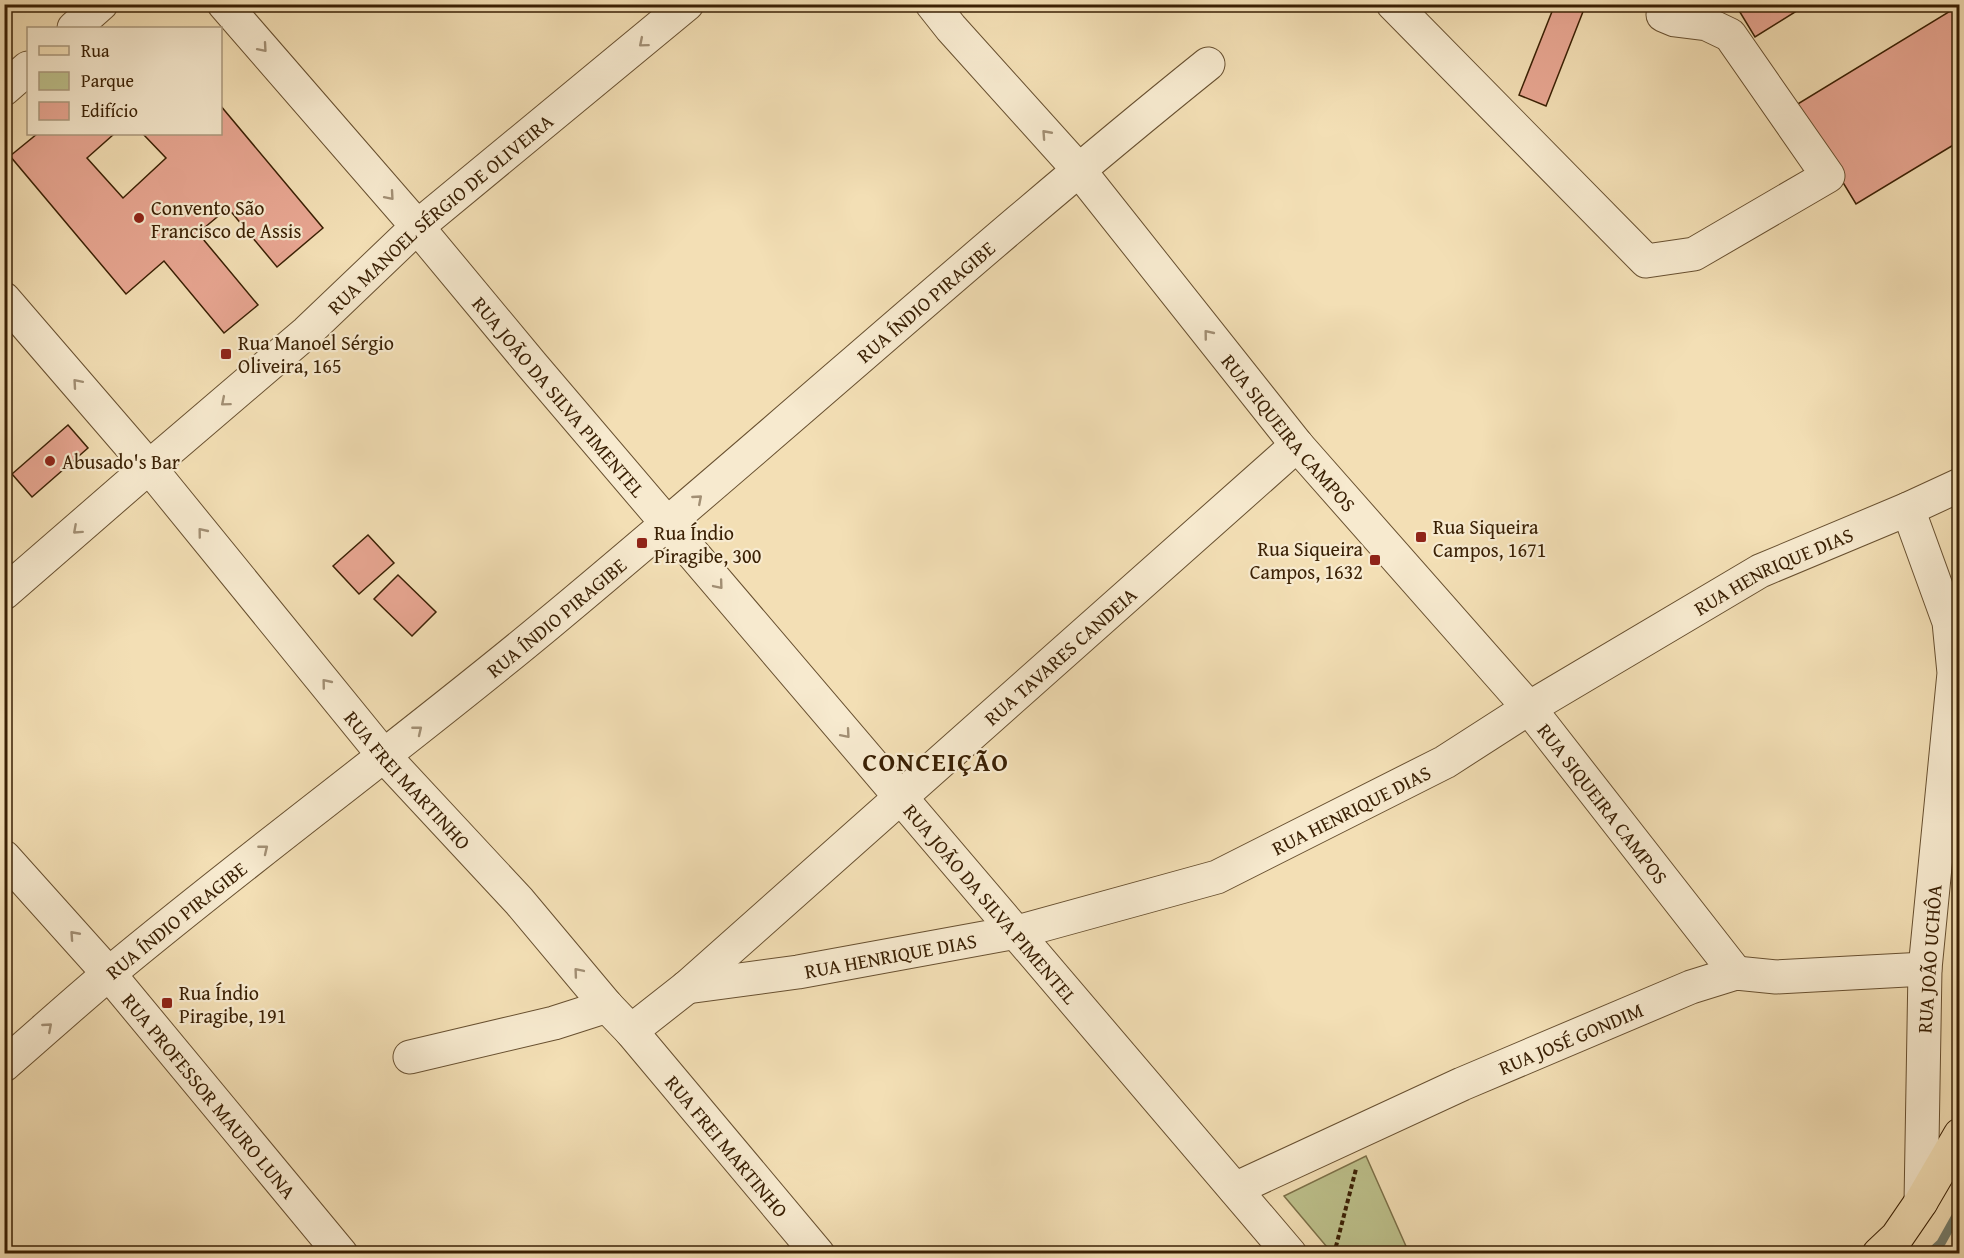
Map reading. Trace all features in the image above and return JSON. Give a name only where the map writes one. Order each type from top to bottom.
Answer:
[{"type":"main road","points":[[1879,1254],[1897,1237],[1921,1202],[1959,1135]]},
{"type":"street","points":[[75,27],[101,4]]},
{"type":"street","name":"RUA JOÃO DA SILVA PIMENTEL","points":[[224,4],[417,227],[1290,1254]]},
{"type":"street","name":"RUA MANOEL SÉRGIO DE OLIVEIRA","points":[[4,593],[307,332],[417,227],[687,4]]},
{"type":"street","name":"RUA SIQUEIRA CAMPOS","points":[[932,4],[1078,169],[1298,446],[1529,708],[1736,973]]},
{"type":"street","points":[[1393,4],[1646,261],[1694,254],[1828,176],[1730,35],[1707,24],[1676,20],[1663,15],[1664,4]]},
{"type":"street","name":"RUA ÍNDIO PIRAGIBE","points":[[4,1065],[109,974],[272,843],[385,757],[668,525],[1078,169],[1208,64]]},
{"type":"street","points":[[4,89],[27,69]]},
{"type":"street","name":"RUA FREI MARTINHO","points":[[4,299],[149,466],[385,757],[519,901],[818,1254]]},
{"type":"street","name":"RUA TAVARES CANDEIA","points":[[631,1031],[687,987],[1298,446]]},
{"type":"street","name":"RUA HENRIQUE DIAS","points":[[687,987],[798,972],[1017,932],[1217,877],[1445,762],[1529,708],[1760,571],[1959,485]]},
{"type":"street","name":"RUA JOÃO UCHÔA","points":[[1908,509],[1949,622],[1954,673],[1925,969],[1921,1202]]},
{"type":"street","name":"RUA PROFESSOR MAURO LUNA","points":[[4,857],[109,974],[341,1254]]},
{"type":"street","name":"RUA JOSÉ GONDIM","points":[[1235,1189],[1462,1084],[1669,997],[1736,973],[1776,977],[1925,969]]},
{"type":"street","points":[[410,1057],[554,1023],[607,1006]]},
{"type":"path","points":[[1334,1254],[1367,1128]]},
{"type":"green space","points":[[1366,1156],[1409,1253],[1332,1253],[1284,1196]]},
{"type":"building","points":[[1555,4],[1586,4],[1546,106],[1519,95]]},
{"type":"building","points":[[1735,4],[1808,4],[1755,37]]},
{"type":"building","points":[[1960,5],[1960,141],[1856,204],[1796,105]]},
{"type":"building","name":"Convento São Francisco de Assis","points":[[222,107],[323,228],[277,267],[228,208],[198,233],[258,305],[224,333],[164,261],[126,294],[10,156],[36,135],[113,135],[87,158],[123,198],[166,158],[144,135],[222,135]]},
{"type":"building","name":"Abusado's Bar","points":[[68,425],[88,448],[32,497],[12,474]]},
{"type":"building","points":[[368,535],[394,563],[359,594],[333,566]]},
{"type":"building","points":[[398,575],[436,612],[412,636],[374,599]]},
{"type":"waterway","points":[[1929,1254],[1941,1243],[1960,1209]]},
{"type":"place","name":"Convento São Francisco de Assis","points":[[139,218]]},
{"type":"place","name":"Rua Manoel Sérgio Oliveira, 165","points":[[226,354]]},
{"type":"place","name":"Abusado's Bar","points":[[50,461]]},
{"type":"place","name":"Rua Siqueira Campos, 1671","points":[[1421,537]]},
{"type":"place","name":"Rua Índio Piragibe, 300","points":[[642,543]]},
{"type":"place","name":"Rua Siqueira Campos, 1632","points":[[1375,560]]},
{"type":"place","name":"Rua Índio Piragibe, 191","points":[[167,1003]]},
{"type":"district","name":"CONCEIÇÃO","points":[[936,761]]}]
